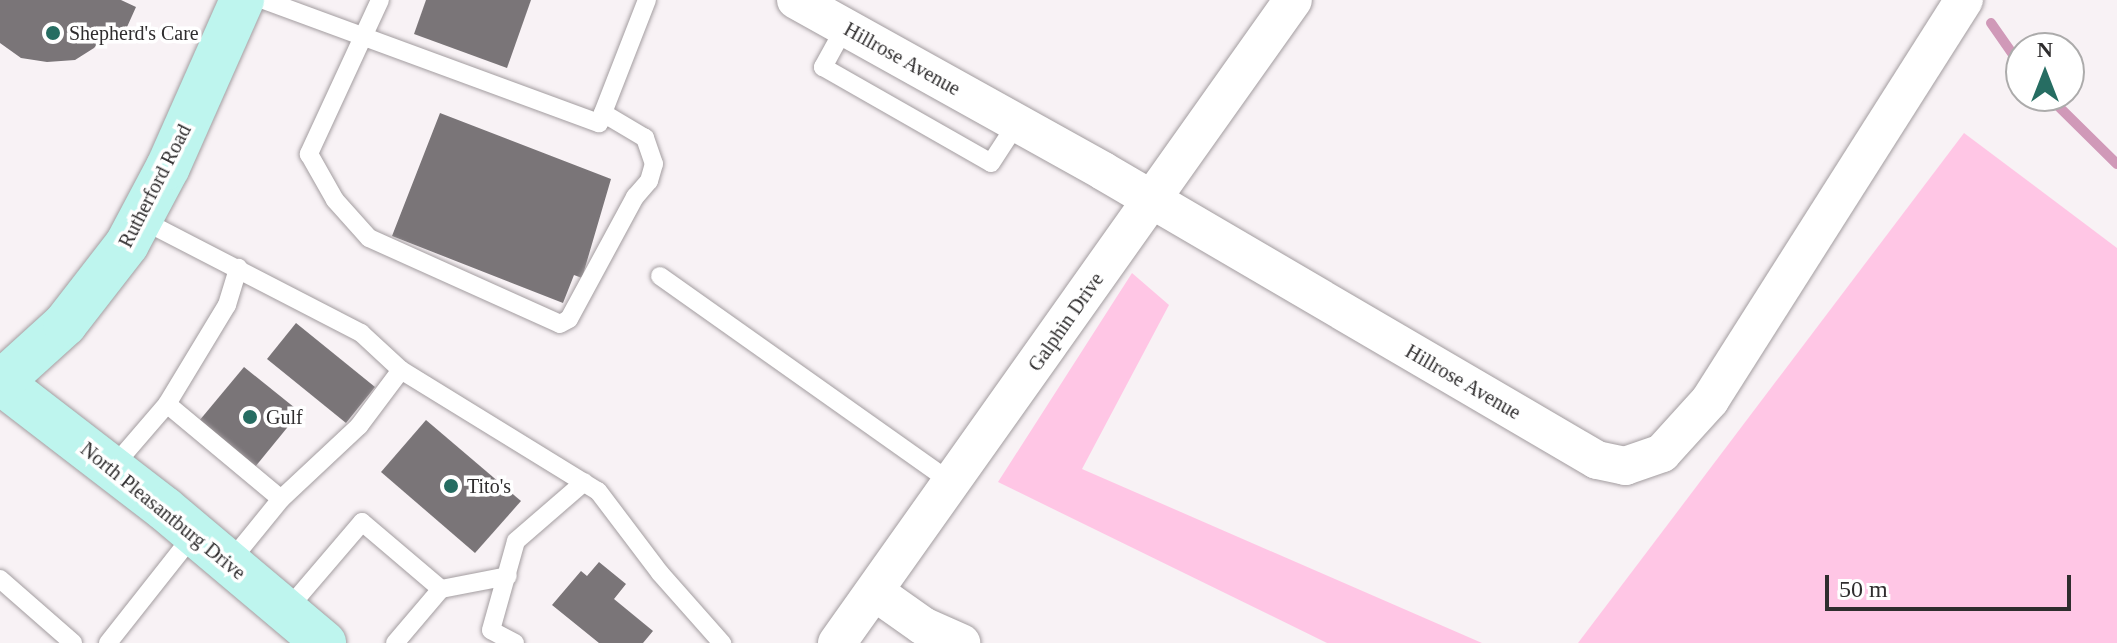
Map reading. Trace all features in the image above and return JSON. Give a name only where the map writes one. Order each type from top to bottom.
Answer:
[{"type":"street","name":"Rutherford Road","points":[[0,382],[65,324],[140,219],[242,0]]},
{"type":"street","name":"Hillrose Avenue","points":[[796,0],[1017,123],[1597,460],[1638,465],[1662,453],[1710,400],[1964,0]]},
{"type":"street","name":"Galphin Drive","points":[[837,643],[1293,0]]},
{"type":"street","name":"North Pleasantburg Drive","points":[[0,382],[194,534],[324,643]]},
{"type":"street","points":[[875,592],[923,626],[961,643]]},
{"type":"lane","points":[[264,0],[599,123],[647,0]]},
{"type":"lane","points":[[380,0],[309,154],[335,200],[369,238],[560,324],[569,319],[635,197],[649,181],[654,164],[645,138],[603,113]]},
{"type":"lane","points":[[140,219],[361,333],[401,370],[598,491],[660,573],[722,643]]},
{"type":"lane","points":[[112,468],[167,404],[227,305],[238,268]]},
{"type":"lane","points":[[660,276],[952,483]]},
{"type":"lane","points":[[229,563],[281,499],[359,426],[401,370]]},
{"type":"lane","points":[[167,404],[281,499]]},
{"type":"lane","points":[[515,643],[491,630],[516,541],[584,482]]},
{"type":"lane","points":[[286,611],[362,522],[441,589]]},
{"type":"lane","points":[[108,643],[194,534]]},
{"type":"lane","points":[[395,643],[441,589],[508,576]]},
{"type":"lane","points":[[0,579],[73,643]]},
{"type":"shaded area","points":[[1964,133],[2117,248],[2117,643],[1578,643]]},
{"type":"shaded area","points":[[1132,273],[1169,305],[1082,469],[1482,643],[1327,643],[998,482]]},
{"type":"building","name":"Shepherd's Care","points":[[0,0],[121,0],[136,7],[123,36],[109,30],[94,48],[75,60],[47,62],[21,58],[0,43]]},
{"type":"building","points":[[426,0],[531,0],[507,68],[414,34]]},
{"type":"building","points":[[440,113],[611,179],[582,278],[574,275],[563,303],[392,236]]},
{"type":"building","points":[[296,323],[375,387],[346,423],[267,359]]},
{"type":"building","name":"Gulf","points":[[244,367],[300,412],[255,467],[199,421]]},
{"type":"building","name":"Tito's","points":[[426,420],[521,501],[475,553],[381,472]]},
{"type":"building","points":[[599,562],[626,584],[614,599],[653,631],[643,643],[599,643],[552,605],[581,571],[587,576]]},
{"type":"waterway","points":[[1991,23],[2005,43]]},
{"type":"waterway","points":[[2064,112],[2117,164]]},
{"type":"place","name":"Shepherd's Care","points":[[53,33]]},
{"type":"place","name":"Gulf","points":[[250,417]]},
{"type":"place","name":"Tito's","points":[[451,486]]}]
